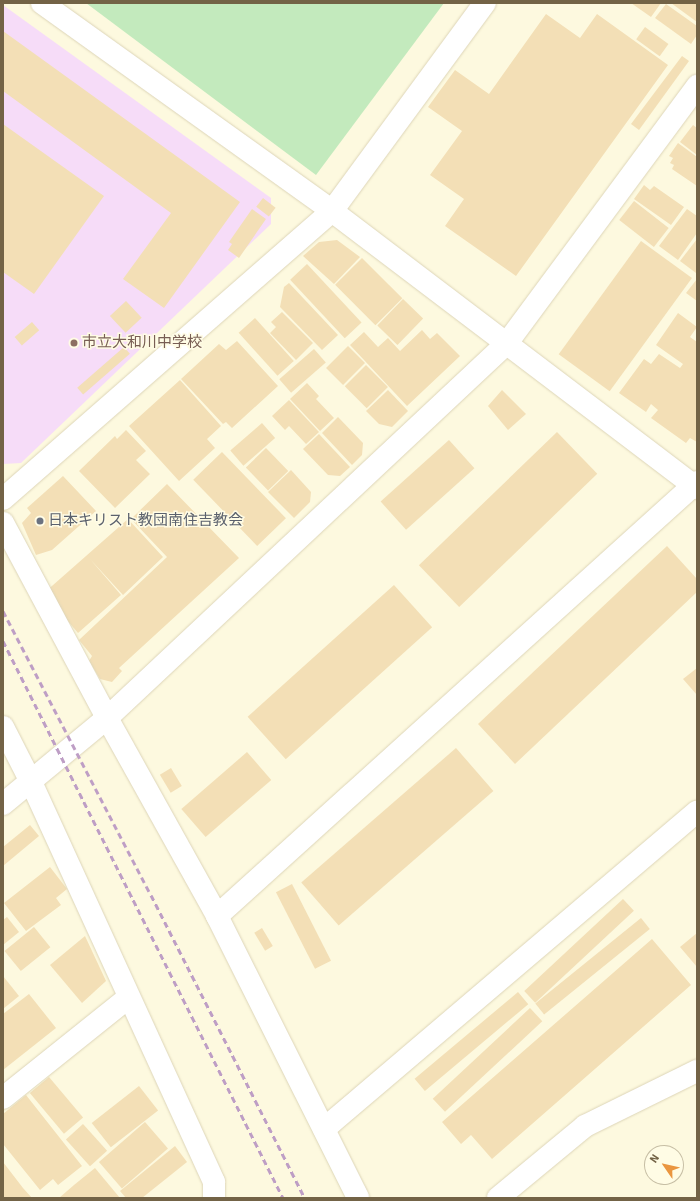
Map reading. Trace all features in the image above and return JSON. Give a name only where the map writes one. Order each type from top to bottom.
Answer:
[{"type":"street","points":[[42,3],[332,211],[696,485],[216,916]]},
{"type":"street","points":[[3,499],[332,211],[485,3]]},
{"type":"street","points":[[3,804],[31,782],[72,744],[106,718],[507,343],[697,86]]},
{"type":"street","points":[[3,523],[106,718],[216,916],[358,1198]]},
{"type":"street","points":[[3,727],[31,782],[128,998],[214,1182],[214,1198]]},
{"type":"street","points":[[324,1129],[697,811]]},
{"type":"street","points":[[3,1098],[128,998]]},
{"type":"street","points":[[498,1198],[585,1126],[697,1071]]},
{"type":"shaded area","name":"市立大和川中学校","points":[[3,5],[271,198],[271,224],[21,463],[3,464]]},
{"type":"green space","points":[[86,3],[444,3],[316,175]]},
{"type":"building","points":[[631,3],[661,3],[651,17]]},
{"type":"building","points":[[671,3],[697,3],[697,22]]},
{"type":"building","points":[[666,4],[697,26],[697,35],[691,44],[655,18]]},
{"type":"building","points":[[546,14],[580,38],[597,14],[668,65],[516,276],[445,226],[464,199],[430,175],[462,131],[428,107],[455,70],[489,94]]},
{"type":"building","points":[[645,27],[668,44],[660,56],[636,39]]},
{"type":"building","points":[[3,31],[240,202],[164,308],[123,279],[171,213],[3,91]]},
{"type":"building","points":[[682,56],[689,61],[639,130],[631,124]]},
{"type":"building","points":[[3,124],[104,196],[34,294],[3,272]]},
{"type":"building","points":[[693,125],[697,128],[697,155],[680,142]]},
{"type":"building","points":[[678,143],[697,157],[697,186],[672,169],[674,165],[670,163],[673,158],[669,156]]},
{"type":"building","points":[[644,185],[650,190],[654,186],[684,207],[671,225],[634,199]]},
{"type":"building","points":[[263,198],[276,208],[269,217],[256,207]]},
{"type":"building","points":[[634,201],[669,228],[654,247],[619,220]]},
{"type":"building","points":[[252,209],[266,219],[239,258],[228,250],[232,244],[229,242]]},
{"type":"building","points":[[687,209],[697,216],[697,233],[678,260],[659,246]]},
{"type":"building","points":[[697,239],[697,272],[696,273],[680,261]]},
{"type":"building","points":[[337,240],[360,257],[334,284],[303,256],[319,242]]},
{"type":"building","points":[[641,241],[692,278],[610,391],[559,354]]},
{"type":"building","points":[[362,258],[402,298],[375,325],[335,285]]},
{"type":"building","points":[[307,264],[362,323],[345,338],[290,280]]},
{"type":"building","points":[[697,279],[697,301],[686,293]]},
{"type":"building","points":[[289,283],[338,335],[322,350],[280,307],[284,287]]},
{"type":"building","points":[[403,299],[423,318],[397,345],[377,326]]},
{"type":"building","points":[[126,301],[142,318],[126,333],[110,316]]},
{"type":"building","points":[[282,312],[313,343],[296,360],[270,333],[276,327],[271,322]]},
{"type":"building","points":[[678,313],[697,327],[690,337],[697,342],[697,442],[690,438],[686,443],[651,418],[658,410],[651,404],[646,412],[619,393],[644,359],[651,364],[659,354],[680,368],[683,364],[656,345]]},
{"type":"building","points":[[255,318],[294,361],[277,376],[239,333]]},
{"type":"building","points":[[32,322],[39,330],[22,345],[15,337]]},
{"type":"building","points":[[422,330],[430,339],[437,333],[460,356],[407,406],[350,345],[364,332],[378,347],[388,338],[400,351]]},
{"type":"building","points":[[237,341],[278,386],[232,428],[226,422],[223,424],[181,379],[219,344],[226,350]]},
{"type":"building","points":[[348,346],[365,363],[343,385],[326,368]]},
{"type":"building","points":[[124,347],[130,354],[83,394],[77,388]]},
{"type":"building","points":[[314,349],[326,363],[291,393],[279,379]]},
{"type":"building","points":[[366,365],[388,387],[367,408],[345,386]]},
{"type":"building","points":[[180,380],[221,426],[207,439],[215,448],[179,481],[129,426]]},
{"type":"building","points":[[307,383],[319,396],[316,399],[334,418],[320,431],[290,399]]},
{"type":"building","points":[[388,390],[408,411],[392,427],[379,424],[366,411]]},
{"type":"building","points":[[502,390],[526,414],[508,430],[488,406]]},
{"type":"building","points":[[289,400],[319,432],[306,444],[289,426],[285,430],[272,416]]},
{"type":"building","points":[[338,417],[363,443],[362,455],[352,465],[322,433]]},
{"type":"building","points":[[262,423],[275,438],[243,466],[230,451]]},
{"type":"building","points":[[126,430],[146,451],[136,460],[150,474],[115,508],[79,471],[115,436],[117,439]]},
{"type":"building","points":[[557,432],[597,474],[459,607],[419,565]]},
{"type":"building","points":[[319,434],[350,467],[340,476],[328,475],[303,449]]},
{"type":"building","points":[[449,440],[474,468],[406,530],[381,502]]},
{"type":"building","points":[[266,448],[288,471],[268,490],[246,467]]},
{"type":"building","points":[[222,452],[286,518],[257,546],[193,480]]},
{"type":"building","points":[[291,470],[311,492],[310,502],[294,518],[268,492]]},
{"type":"building","points":[[63,476],[96,511],[52,550],[36,555],[22,523],[31,513],[27,508]]},
{"type":"building","points":[[167,484],[239,558],[119,668],[122,671],[112,682],[100,679],[89,661],[92,656],[79,640],[167,557],[131,519]]},
{"type":"building","points":[[128,519],[163,557],[123,595],[90,559],[121,595],[78,633],[44,593]]},
{"type":"building","points":[[667,546],[697,579],[697,592],[515,764],[478,724]]},
{"type":"building","points":[[394,585],[432,627],[286,759],[248,717]]},
{"type":"building","points":[[697,668],[697,695],[683,679]]},
{"type":"building","points":[[456,748],[493,791],[339,926],[301,882]]},
{"type":"building","points":[[247,752],[271,780],[206,837],[181,809]]},
{"type":"building","points":[[171,768],[182,786],[171,793],[160,775]]},
{"type":"building","points":[[30,825],[39,836],[3,866],[3,847]]},
{"type":"building","points":[[50,867],[67,889],[56,898],[61,905],[26,931],[4,903]]},
{"type":"building","points":[[292,884],[331,961],[315,969],[276,892]]},
{"type":"building","points":[[623,899],[634,911],[535,1003],[524,991]]},
{"type":"building","points":[[7,917],[19,932],[3,945],[3,920]]},
{"type":"building","points":[[641,918],[650,929],[544,1014],[535,1004]]},
{"type":"building","points":[[34,927],[50,947],[21,971],[4,951]]},
{"type":"building","points":[[262,928],[273,946],[265,951],[254,933]]},
{"type":"building","points":[[697,933],[697,967],[680,947]]},
{"type":"building","points":[[85,936],[106,981],[82,1003],[50,965]]},
{"type":"building","points":[[652,939],[691,985],[492,1159],[471,1135],[461,1144],[442,1122]]},
{"type":"building","points":[[3,976],[19,996],[3,1009]]},
{"type":"building","points":[[518,992],[528,1004],[425,1091],[415,1079]]},
{"type":"building","points":[[29,994],[56,1028],[3,1070],[3,1014]]},
{"type":"building","points":[[530,1008],[542,1021],[445,1112],[433,1099]]},
{"type":"building","points":[[49,1077],[83,1118],[64,1134],[30,1093]]},
{"type":"building","points":[[139,1086],[158,1110],[111,1147],[92,1123]]},
{"type":"building","points":[[26,1095],[82,1166],[58,1185],[53,1179],[40,1190],[3,1144],[3,1114]]},
{"type":"building","points":[[145,1122],[168,1148],[122,1188],[99,1162]]},
{"type":"building","points":[[83,1124],[107,1151],[90,1166],[66,1139]]},
{"type":"building","points":[[175,1146],[187,1162],[142,1198],[126,1198],[120,1191]]},
{"type":"building","points":[[3,1162],[23,1188],[32,1198],[3,1198]]},
{"type":"building","points":[[95,1168],[120,1198],[59,1198],[74,1185]]},
{"type":"railway","points":[[3,611],[151,895],[305,1198]]},
{"type":"railway","points":[[3,641],[283,1198]]},
{"type":"place","name":"市立大和川中学校","points":[[74,343]]},
{"type":"place","name":"日本キリスト教団南住吉教会","points":[[40,521]]}]
